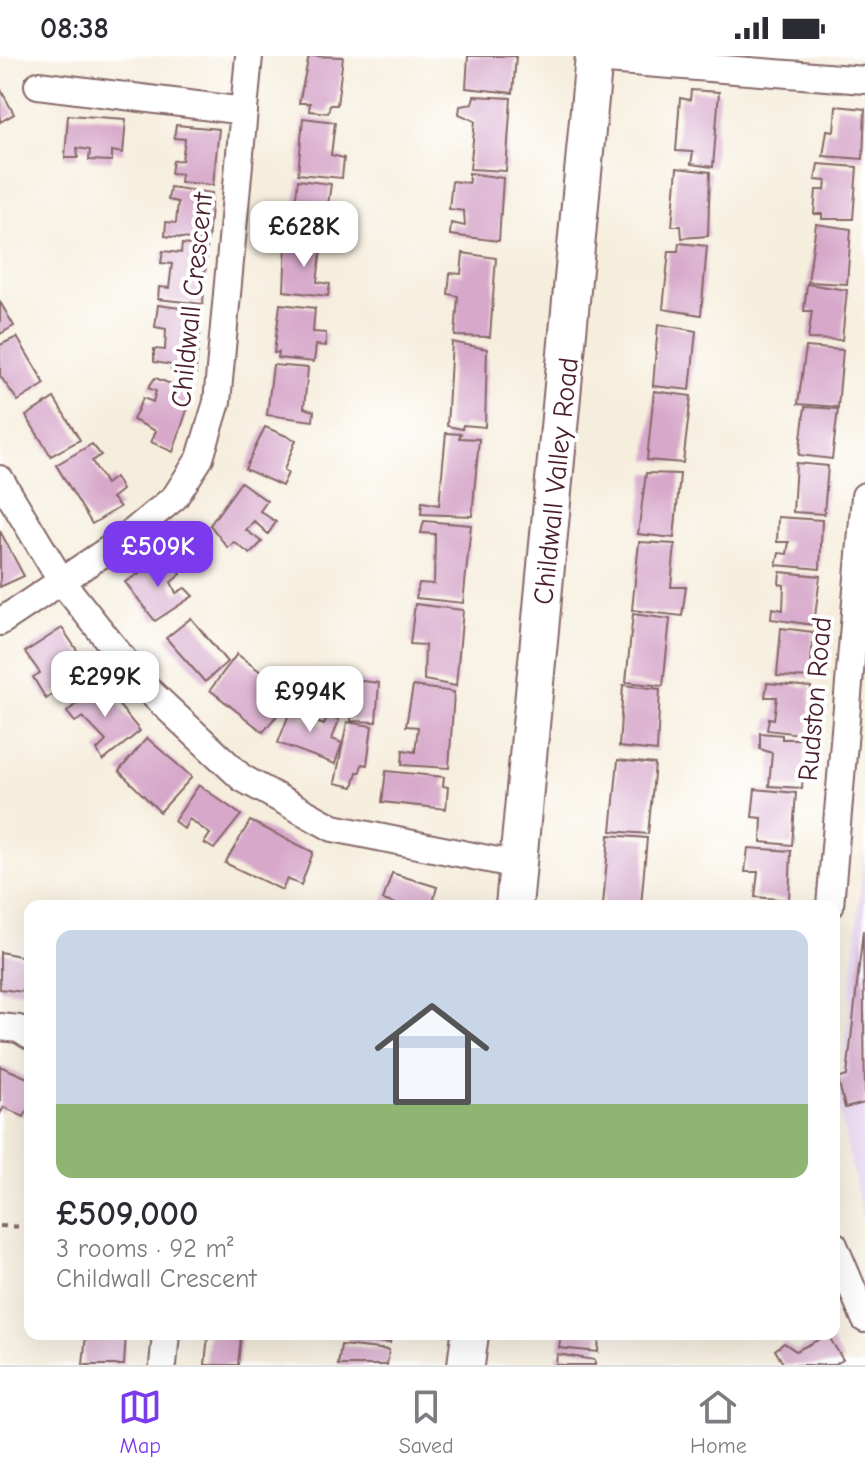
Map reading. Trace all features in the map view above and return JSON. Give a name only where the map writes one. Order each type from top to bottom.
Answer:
[{"type":"main road","name":"Childwall Valley Road","points":[[515,900],[594,58]]},
{"type":"main road","points":[[466,1365],[469,1340]]},
{"type":"street","name":"Childwall Crescent","points":[[0,622],[123,540],[175,497],[200,458],[217,402],[249,56]]},
{"type":"street","points":[[594,58],[865,80]]},
{"type":"street","points":[[38,85],[244,111]]},
{"type":"street","points":[[0,479],[62,582],[146,688],[242,778],[333,828],[518,865]]},
{"type":"street","name":"Rudston Road","points":[[831,900],[858,648],[865,496]]},
{"type":"street","points":[[0,1027],[24,1032]]},
{"type":"street","points":[[840,1259],[865,1319]]},
{"type":"street","points":[[163,1365],[165,1340]]},
{"type":"path","points":[[0,1226],[24,1227]]},
{"type":"shaded area","points":[[865,846],[865,1229],[840,1113]]},
{"type":"building","points":[[309,56],[343,57],[337,105],[330,105],[328,113],[309,111],[310,103],[299,103]]},
{"type":"building","points":[[468,56],[516,56],[513,93],[466,88]]},
{"type":"building","points":[[0,88],[14,114],[0,122]]},
{"type":"building","points":[[691,90],[719,92],[713,167],[691,164],[693,152],[676,151],[680,98],[690,100]]},
{"type":"building","points":[[474,96],[511,98],[506,171],[470,169],[475,121],[459,114],[460,106],[472,104]]},
{"type":"building","points":[[836,106],[865,109],[863,159],[823,156],[827,130],[834,131]]},
{"type":"building","points":[[68,115],[126,119],[123,153],[112,151],[112,161],[89,160],[90,150],[77,148],[78,158],[65,158]]},
{"type":"building","points":[[303,118],[335,122],[331,155],[344,158],[342,178],[298,174]]},
{"type":"building","points":[[176,125],[219,129],[213,185],[180,182],[181,174],[171,173],[173,161],[182,160],[185,139],[174,138]]},
{"type":"building","points":[[818,164],[857,167],[853,219],[822,219],[822,214],[814,214],[816,190],[825,190],[826,181],[815,180]]},
{"type":"building","points":[[677,168],[710,172],[708,236],[682,238],[681,226],[672,226]]},
{"type":"building","points":[[469,173],[503,178],[499,241],[450,235],[451,223],[465,226],[464,211],[449,209],[452,181],[469,183]]},
{"type":"building","points":[[298,180],[331,184],[326,218],[337,218],[335,233],[292,229]]},
{"type":"building","points":[[170,187],[212,193],[208,241],[165,236],[166,222],[176,223],[178,202],[168,200]]},
{"type":"building","points":[[816,224],[851,229],[847,284],[808,282]]},
{"type":"building","points":[[286,241],[322,243],[317,282],[330,284],[328,296],[284,291]]},
{"type":"building","points":[[679,243],[707,246],[701,315],[663,309],[669,251],[678,251]]},
{"type":"building","points":[[182,244],[207,247],[203,304],[158,299],[159,287],[169,288],[172,264],[161,263],[163,251],[181,253]]},
{"type":"building","points":[[463,253],[496,258],[490,337],[455,336],[458,296],[448,294],[450,273],[461,274]]},
{"type":"building","points":[[807,284],[847,290],[842,340],[808,339],[812,311],[804,311]]},
{"type":"building","points":[[0,302],[14,326],[0,334]]},
{"type":"building","points":[[280,304],[315,308],[313,332],[326,333],[326,346],[316,345],[314,362],[278,358],[279,352],[274,353]]},
{"type":"building","points":[[158,305],[202,311],[195,376],[171,372],[172,365],[154,362],[154,349],[165,350],[166,329],[155,327]]},
{"type":"building","points":[[658,324],[696,331],[690,390],[653,386]]},
{"type":"building","points":[[17,337],[45,384],[18,401],[0,376],[0,345]]},
{"type":"building","points":[[452,342],[487,349],[485,427],[463,425],[462,429],[447,426]]},
{"type":"building","points":[[806,347],[843,350],[838,407],[798,404]]},
{"type":"building","points":[[273,365],[308,368],[304,408],[314,411],[313,421],[267,415]]},
{"type":"building","points":[[155,378],[193,392],[173,452],[151,442],[156,431],[133,420],[143,398],[153,402],[156,391],[148,388]]},
{"type":"building","points":[[654,391],[691,396],[683,463],[647,460]]},
{"type":"building","points":[[54,398],[80,440],[51,456],[26,416]]},
{"type":"building","points":[[805,407],[838,409],[832,459],[799,455]]},
{"type":"building","points":[[265,427],[296,440],[284,470],[288,473],[282,486],[245,469]]},
{"type":"building","points":[[446,433],[461,434],[459,438],[479,439],[472,516],[421,514],[422,502],[439,505]]},
{"type":"building","points":[[92,444],[101,455],[92,461],[106,484],[115,477],[122,490],[112,498],[120,507],[92,524],[56,465]]},
{"type":"building","points":[[796,463],[828,466],[824,514],[793,512]]},
{"type":"building","points":[[646,473],[680,474],[674,538],[638,534]]},
{"type":"building","points":[[241,482],[267,501],[260,511],[276,522],[268,534],[254,521],[246,530],[262,542],[250,554],[234,542],[228,548],[210,525]]},
{"type":"building","points":[[778,517],[822,520],[820,569],[776,565],[779,553],[787,554],[789,542],[777,542]]},
{"type":"building","points":[[424,521],[471,525],[463,603],[416,598],[419,583],[434,584],[435,534],[421,533]]},
{"type":"building","points":[[0,531],[24,576],[0,587]]},
{"type":"building","points":[[639,542],[675,544],[671,587],[686,587],[682,616],[632,610]]},
{"type":"building","points":[[166,557],[181,574],[171,582],[176,593],[185,588],[193,596],[155,621],[125,582]]},
{"type":"building","points":[[780,572],[820,576],[814,625],[771,619],[772,608],[783,610],[784,585],[779,584]]},
{"type":"building","points":[[415,604],[463,610],[456,686],[424,680],[425,645],[410,644]]},
{"type":"building","points":[[633,614],[670,619],[663,686],[626,682]]},
{"type":"building","points":[[191,618],[227,662],[205,682],[166,638]]},
{"type":"building","points":[[62,628],[89,668],[46,699],[33,677],[40,673],[25,652]]},
{"type":"building","points":[[781,628],[813,632],[810,678],[777,676]]},
{"type":"building","points":[[237,654],[282,688],[275,699],[284,707],[263,732],[210,690]]},
{"type":"building","points":[[354,680],[379,683],[376,722],[351,721]]},
{"type":"building","points":[[100,682],[140,731],[103,761],[97,750],[106,741],[83,717],[75,722],[67,712]]},
{"type":"building","points":[[767,683],[811,687],[808,735],[767,730],[769,718],[774,719],[777,697],[765,697]]},
{"type":"building","points":[[623,685],[660,689],[657,751],[619,747]]},
{"type":"building","points":[[413,686],[454,692],[449,768],[402,765],[403,750],[415,752],[418,727],[406,726]]},
{"type":"building","points":[[297,693],[308,698],[302,717],[324,725],[328,714],[339,720],[332,739],[342,743],[335,764],[278,743]]},
{"type":"building","points":[[347,722],[372,726],[367,765],[362,764],[353,787],[335,783]]},
{"type":"building","points":[[760,733],[782,735],[782,739],[806,739],[802,788],[769,786],[772,753],[760,749]]},
{"type":"building","points":[[147,738],[192,777],[160,812],[119,771]]},
{"type":"building","points":[[618,760],[655,764],[648,834],[611,831]]},
{"type":"building","points":[[386,771],[444,777],[443,786],[448,787],[446,809],[382,802]]},
{"type":"building","points":[[199,785],[241,815],[214,849],[204,843],[210,834],[189,819],[184,829],[174,821]]},
{"type":"building","points":[[755,789],[796,793],[792,845],[761,842],[762,818],[752,817]]},
{"type":"building","points":[[250,821],[313,852],[301,885],[287,879],[282,890],[225,863]]},
{"type":"building","points":[[609,835],[647,838],[642,900],[603,900]]},
{"type":"building","points":[[748,848],[791,851],[789,900],[755,897],[758,872],[745,872]]},
{"type":"building","points":[[392,873],[437,887],[434,900],[383,900]]},
{"type":"building","points":[[863,930],[865,1103],[845,1108],[840,1078],[847,1076]]},
{"type":"building","points":[[0,952],[24,957],[23,992],[0,989]]},
{"type":"building","points":[[0,1066],[24,1076],[24,1117],[4,1107],[0,1114]]},
{"type":"building","points":[[85,1340],[126,1340],[124,1365],[83,1365]]},
{"type":"building","points":[[207,1340],[240,1340],[238,1365],[205,1365]]},
{"type":"building","points":[[348,1340],[390,1340],[390,1343]]},
{"type":"building","points":[[560,1340],[599,1340],[598,1352],[559,1348]]},
{"type":"building","points":[[818,1340],[831,1340],[843,1360],[834,1365],[784,1365],[775,1350],[784,1343],[796,1351]]},
{"type":"building","points":[[341,1345],[389,1350],[387,1365],[338,1365]]},
{"type":"building","points":[[557,1354],[595,1360],[595,1365],[556,1365]]}]
